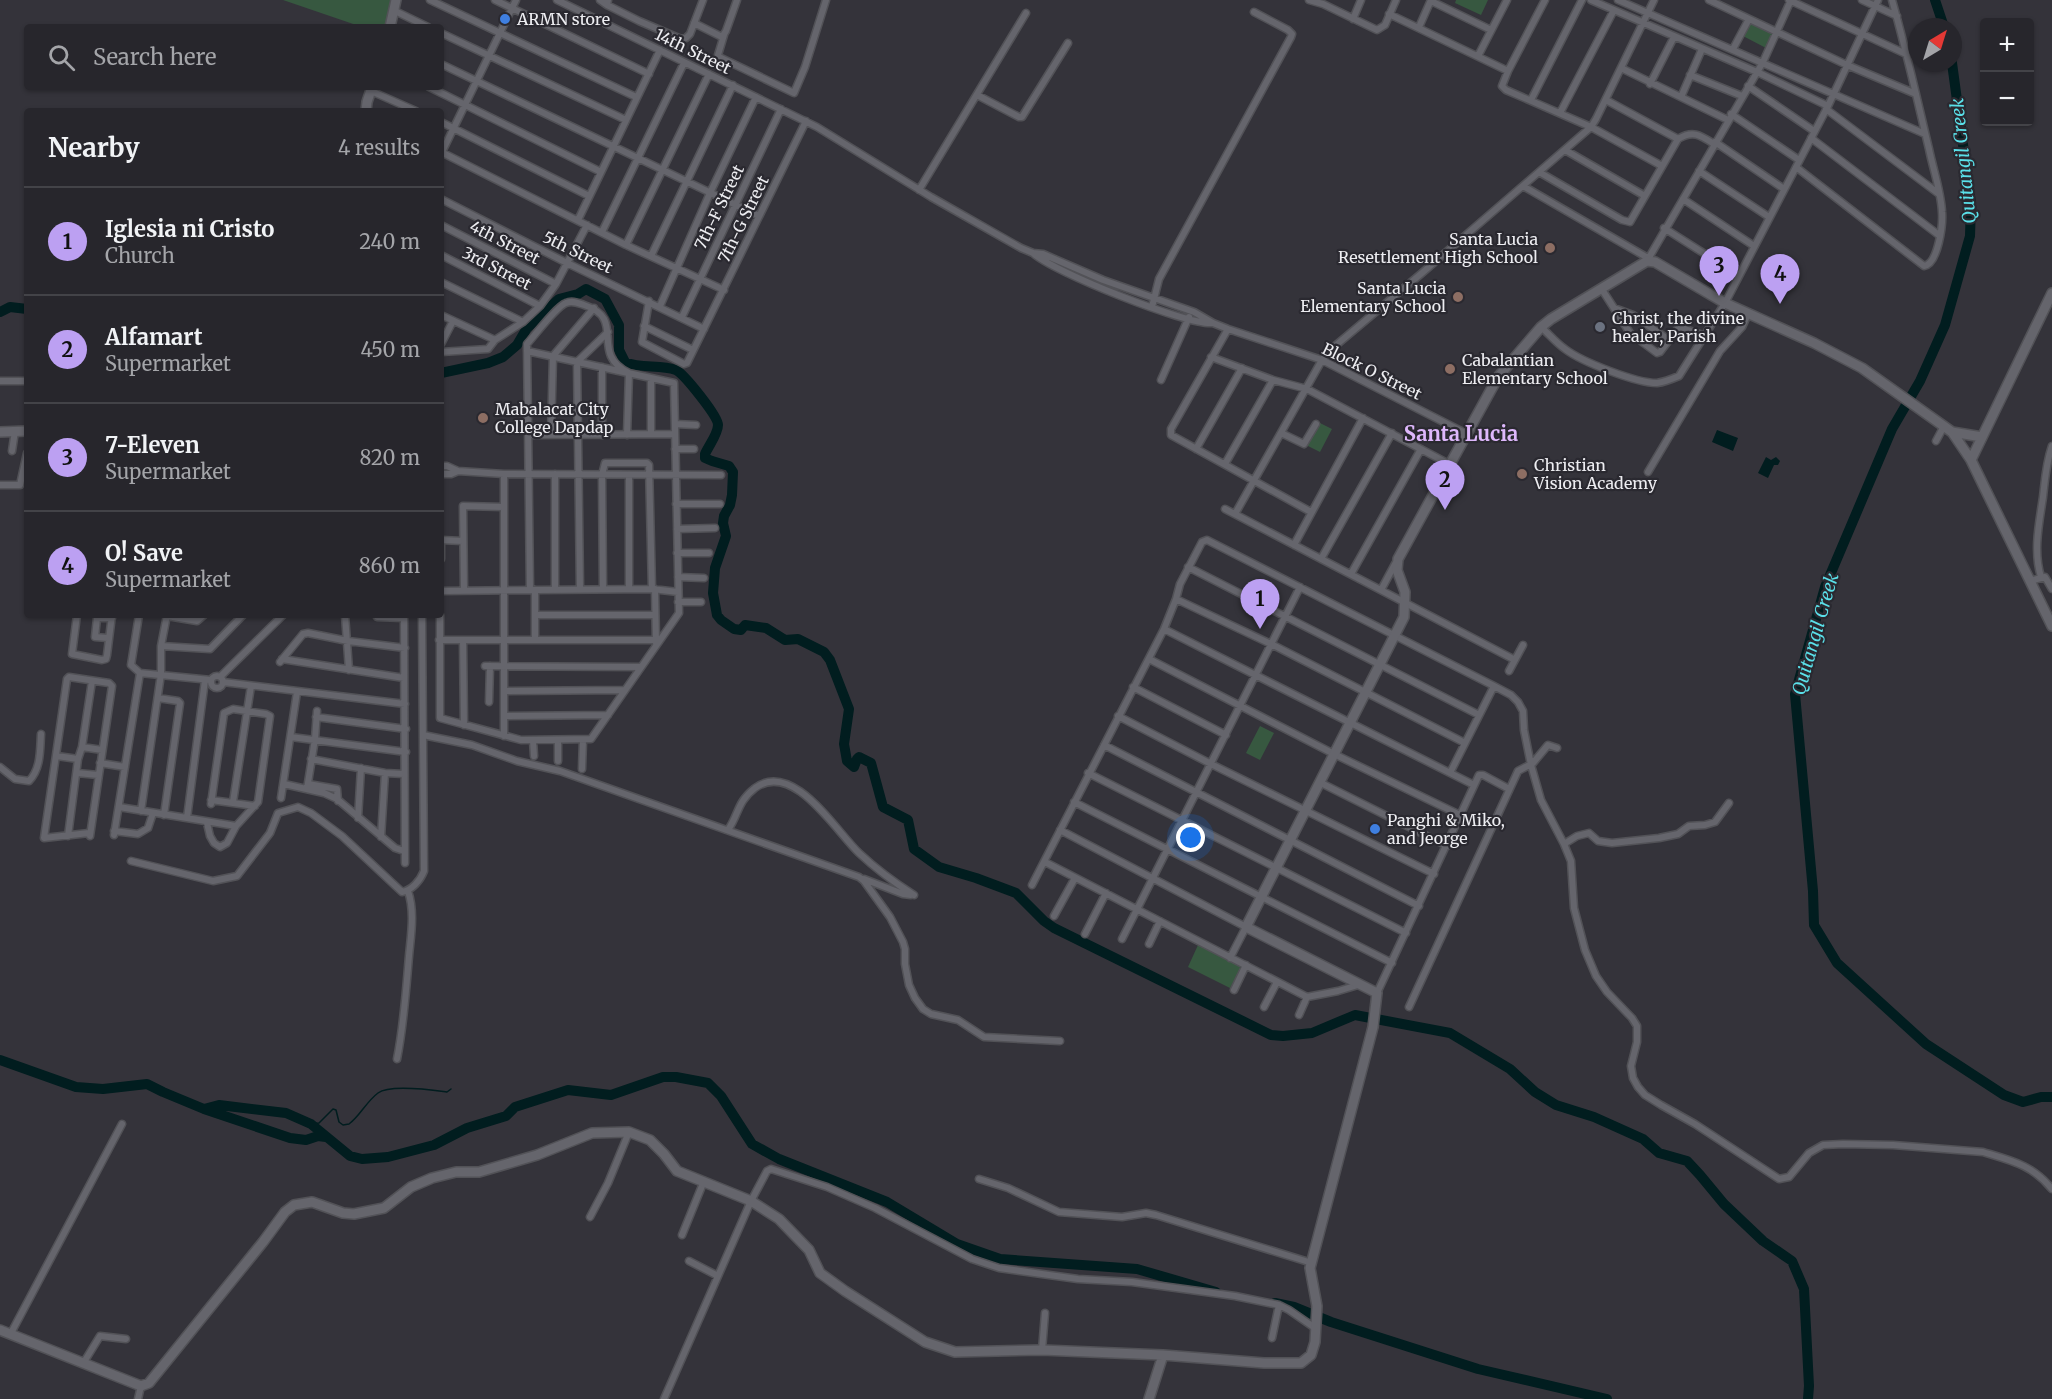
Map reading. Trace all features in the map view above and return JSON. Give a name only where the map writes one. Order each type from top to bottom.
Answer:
[{"type":"street","points":[[430,0],[636,98]]},
{"type":"street","points":[[495,0],[649,74]]},
{"type":"street","points":[[444,148],[516,0]]},
{"type":"street","name":"14th Street","points":[[557,0],[817,126],[1006,241],[1033,253],[1043,254],[1078,274],[1101,283]]},
{"type":"street","points":[[600,0],[608,2],[639,21],[681,39],[690,34],[703,0]]},
{"type":"street","points":[[737,0],[724,35],[719,57],[794,93],[805,67],[826,0]]},
{"type":"street","points":[[1309,0],[1324,2],[1353,19],[1380,30],[1385,25],[1395,0]]},
{"type":"street","points":[[1353,19],[1361,0]]},
{"type":"street","points":[[1478,56],[1507,0]]},
{"type":"street","points":[[1545,0],[1502,86],[1591,126],[1662,166]]},
{"type":"street","points":[[1531,100],[1582,0]]},
{"type":"street","points":[[1591,0],[1757,72],[1827,108],[1939,195]]},
{"type":"street","points":[[1619,0],[1925,134]]},
{"type":"street","points":[[1235,514],[1329,351],[1591,126],[1654,0]]},
{"type":"street","points":[[1708,0],[1847,65],[1916,94]]},
{"type":"street","points":[[1381,590],[1498,377],[1541,327],[1647,259],[1763,62],[1790,0],[1906,54]]},
{"type":"street","points":[[1862,0],[1876,3],[1897,16]]},
{"type":"street","points":[[1796,167],[1924,266],[1932,262],[1940,236],[1942,211],[1892,0]]},
{"type":"street","points":[[1419,27],[1431,1],[1491,30]]},
{"type":"street","points":[[1541,327],[1576,356],[1638,381],[1657,383],[1679,376],[1725,303],[1827,108],[1876,3]]},
{"type":"street","points":[[391,24],[395,5],[424,24]]},
{"type":"street","points":[[1560,113],[1614,10]]},
{"type":"street","points":[[919,190],[1026,12]]},
{"type":"street","points":[[1152,307],[1157,284],[1170,258],[1292,37],[1292,33],[1288,30],[1254,12]]},
{"type":"street","points":[[1389,14],[1508,71]]},
{"type":"street","points":[[1733,49],[1749,19]]},
{"type":"street","points":[[693,24],[722,37],[724,35]]},
{"type":"street","points":[[444,35],[626,120]]},
{"type":"street","points":[[1650,84],[1674,37]]},
{"type":"street","points":[[977,95],[1022,117],[1068,43]]},
{"type":"street","points":[[1681,97],[1702,49]]},
{"type":"street","points":[[578,220],[660,50]]},
{"type":"street","points":[[602,232],[684,63]]},
{"type":"street","points":[[444,65],[759,216]]},
{"type":"street","points":[[1621,68],[1650,84],[1730,117],[1799,160]]},
{"type":"street","points":[[626,245],[709,74]]},
{"type":"street","points":[[1690,75],[1742,96]]},
{"type":"street","points":[[651,256],[732,85]]},
{"type":"street","points":[[1748,86],[1814,131]]},
{"type":"street","points":[[367,108],[372,90]]},
{"type":"street","points":[[374,90],[410,108]]},
{"type":"street","points":[[435,90],[601,172]]},
{"type":"street","points":[[660,306],[756,97]]},
{"type":"street","points":[[1606,100],[1678,139]]},
{"type":"street","name":"7th-F Street","points":[[682,317],[782,109]]},
{"type":"street","name":"7th-G Street","points":[[693,350],[806,121]]},
{"type":"street","points":[[444,123],[589,196]]},
{"type":"street","points":[[1539,172],[1626,222],[1630,222],[1678,139],[1686,134],[1696,133],[1784,189]]},
{"type":"street","points":[[1811,138],[1940,236]]},
{"type":"street","points":[[1565,150],[1645,195]]},
{"type":"street","points":[[444,153],[626,245],[724,290]]},
{"type":"street","points":[[1699,171],[1769,217]]},
{"type":"street","points":[[1523,186],[1725,303],[1853,363],[1922,408],[1948,429],[1971,460],[2052,626]]},
{"type":"street","points":[[1683,199],[1754,246]]},
{"type":"street","name":"5th Street","points":[[444,201],[704,329]]},
{"type":"street","points":[[444,352],[485,350],[495,340],[523,322],[540,306],[556,284],[587,225]]},
{"type":"street","name":"4th Street","points":[[444,227],[556,284]]},
{"type":"street","points":[[1664,228],[1738,275]]},
{"type":"street","name":"3rd Street","points":[[444,257],[540,306]]},
{"type":"street","points":[[444,283],[523,322]]},
{"type":"street","points":[[1101,283],[1191,311],[1213,323]]},
{"type":"street","points":[[1101,283],[1152,307],[1188,320],[1213,323]]},
{"type":"street","points":[[1601,288],[1630,333],[1657,353],[1679,327],[1706,336]]},
{"type":"street","points":[[1971,460],[2052,293]]},
{"type":"street","points":[[535,640],[527,344],[564,303],[573,301],[600,311],[608,326],[609,352],[621,369],[629,373]]},
{"type":"street","points":[[644,326],[693,350],[687,363],[684,364],[651,349],[642,342],[644,326],[649,301]]},
{"type":"street","points":[[551,435],[553,357],[594,308]]},
{"type":"street","points":[[1614,308],[1633,315],[1669,340]]},
{"type":"street","points":[[1161,380],[1191,311]]},
{"type":"street","points":[[1648,472],[1720,351],[1742,327],[1748,314]]},
{"type":"street","points":[[444,316],[495,340]]},
{"type":"street","points":[[444,338],[453,321]]},
{"type":"street","name":"Block O Street","points":[[1213,323],[1322,360],[1467,434]]},
{"type":"street","points":[[1228,329],[1170,432],[1172,437],[1311,512]]},
{"type":"street","points":[[580,589],[577,362],[608,332]]},
{"type":"street","points":[[440,618],[440,718],[521,740],[583,740],[591,739],[679,612],[674,382],[527,351]]},
{"type":"street","points":[[1211,357],[1273,380],[1307,389],[1451,465]]},
{"type":"street","points":[[602,367],[602,435]]},
{"type":"street","points":[[1196,449],[1242,368]]},
{"type":"street","points":[[627,435],[629,373]]},
{"type":"street","points":[[651,378],[651,434]]},
{"type":"street","points":[[1225,464],[1273,380]]},
{"type":"street","points":[[0,381],[24,381]]},
{"type":"street","points":[[1294,545],[1363,418]]},
{"type":"street","points":[[675,424],[696,425]]},
{"type":"street","points":[[1281,433],[1304,444],[1316,424]]},
{"type":"street","points":[[1948,429],[1982,437]]},
{"type":"street","points":[[1936,441],[1948,429]]},
{"type":"street","points":[[12,452],[15,431]]},
{"type":"street","points":[[0,432],[24,431]]},
{"type":"street","points":[[1321,559],[1392,433]]},
{"type":"street","points":[[528,435],[675,434]]},
{"type":"street","points":[[2041,577],[2037,563],[2037,549],[2052,446]]},
{"type":"street","points":[[1351,574],[1421,448]]},
{"type":"street","points":[[675,449],[694,449]]},
{"type":"street","points":[[603,589],[602,475],[605,463],[647,463],[650,476],[656,643]]},
{"type":"street","points":[[444,466],[458,471],[504,474],[722,475]]},
{"type":"street","points":[[0,485],[20,485],[24,467]]},
{"type":"street","points":[[444,474],[458,471]]},
{"type":"street","points":[[504,474],[504,736]]},
{"type":"street","points":[[555,474],[555,590]]},
{"type":"street","points":[[629,475],[629,589]]},
{"type":"street","points":[[676,504],[720,504]]},
{"type":"street","points":[[464,590],[463,506],[504,507]]},
{"type":"street","points":[[1224,509],[1515,660]]},
{"type":"street","points":[[677,529],[715,528]]},
{"type":"street","points":[[444,540],[463,541]]},
{"type":"street","points":[[1032,885],[1164,629],[1188,567],[1202,542],[1207,540],[1494,686],[1511,695],[1518,702],[1523,711],[1531,765],[1541,800],[1571,861],[1574,908],[1585,950],[1596,976],[1637,1026],[1637,1042],[1631,1066],[1634,1078],[1645,1095],[1695,1124],[1779,1179],[1789,1177],[1809,1153],[1823,1145],[1893,1145],[1983,1152],[2030,1168],[2041,1176],[2052,1189]]},
{"type":"street","points":[[677,553],[709,553]]},
{"type":"street","points":[[1230,958],[1404,617],[1405,592],[1397,570],[1398,559]]},
{"type":"street","points":[[1188,567],[1479,715]]},
{"type":"street","points":[[678,577],[704,578]]},
{"type":"street","points":[[2030,581],[2045,577],[2052,589]]},
{"type":"street","points":[[1122,939],[1300,587]]},
{"type":"street","points":[[444,591],[654,589],[678,592]]},
{"type":"street","points":[[1176,599],[1465,743]]},
{"type":"street","points":[[678,602],[701,603]]},
{"type":"street","points":[[535,615],[655,615]]},
{"type":"street","points":[[77,618],[72,654],[102,660],[106,658],[112,618]]},
{"type":"street","points":[[98,618],[95,637],[108,638]]},
{"type":"street","points":[[139,618],[131,665],[140,673],[208,680],[214,676],[221,680],[251,686],[405,704]]},
{"type":"street","points":[[141,811],[158,698],[161,646],[167,618]]},
{"type":"street","points":[[161,646],[210,650],[240,618]]},
{"type":"street","points":[[208,680],[212,686],[219,687],[221,680],[280,618]]},
{"type":"street","points":[[345,618],[350,670]]},
{"type":"street","points":[[404,618],[405,863]]},
{"type":"street","points":[[131,861],[213,880],[237,876],[270,833],[278,813],[298,807],[311,813],[342,836],[402,892],[408,891],[422,877],[424,871],[422,618]]},
{"type":"street","points":[[1164,629],[1473,785]]},
{"type":"street","points":[[404,678],[281,660],[303,634],[308,633],[405,648]]},
{"type":"street","points":[[439,640],[656,643]]},
{"type":"street","points":[[464,640],[464,725]]},
{"type":"street","points":[[1509,671],[1523,645]]},
{"type":"street","points":[[1149,658],[1334,754],[1460,815]]},
{"type":"street","points":[[489,702],[487,666],[641,667]]},
{"type":"street","points":[[140,673],[114,833],[138,834],[148,828],[153,813]]},
{"type":"street","points":[[69,677],[109,683],[112,686],[102,750],[90,835],[44,838],[69,677]]},
{"type":"street","points":[[187,818],[208,680]]},
{"type":"street","points":[[68,836],[78,759],[82,747],[92,681]]},
{"type":"street","points":[[233,802],[251,686]]},
{"type":"street","points":[[1450,773],[1494,686]]},
{"type":"street","points":[[1133,687],[1226,735]]},
{"type":"street","points":[[504,691],[625,690]]},
{"type":"street","points":[[281,798],[297,692]]},
{"type":"street","points":[[158,698],[180,703],[164,815]]},
{"type":"street","points":[[207,823],[210,836],[220,847],[227,843],[236,826],[255,806],[259,798],[270,716],[233,709],[225,713],[211,802],[233,802],[255,806]]},
{"type":"street","points":[[307,786],[315,739],[316,714],[406,729]]},
{"type":"street","points":[[504,716],[608,715]]},
{"type":"street","points":[[1118,716],[1434,874]]},
{"type":"street","points":[[0,767],[15,779],[29,781],[39,761],[41,734]]},
{"type":"street","points":[[423,735],[472,745],[517,761],[560,771],[903,894],[914,895],[899,886],[860,854],[811,799],[798,789],[783,782],[768,781],[756,787],[741,801],[728,830]]},
{"type":"street","points":[[291,737],[406,752]]},
{"type":"street","points":[[533,740],[534,756]]},
{"type":"street","points":[[558,740],[558,761]]},
{"type":"street","points":[[582,769],[583,740]]},
{"type":"street","points":[[1104,745],[1419,906]]},
{"type":"street","points":[[1409,1007],[1518,771],[1531,765],[1548,745],[1557,748]]},
{"type":"street","points":[[82,747],[102,750]]},
{"type":"street","points":[[57,756],[78,759]]},
{"type":"street","points":[[310,759],[385,773],[404,774]]},
{"type":"street","points":[[100,763],[125,767]]},
{"type":"street","points":[[358,818],[361,768]]},
{"type":"street","points":[[77,773],[98,775]]},
{"type":"street","points":[[381,837],[385,773]]},
{"type":"street","points":[[1088,773],[1406,933]]},
{"type":"street","points":[[0,1330],[141,1386],[148,1383],[285,1212],[294,1205],[312,1202],[343,1213],[354,1214],[384,1208],[411,1186],[432,1178],[456,1172],[479,1172],[537,1155],[592,1133],[629,1132],[650,1140],[677,1171],[751,1201],[779,1219],[809,1250],[820,1272],[845,1291],[925,1342],[956,1352],[1042,1350],[1163,1355],[1263,1363],[1301,1363],[1311,1355],[1316,1326],[1317,1306],[1310,1268],[1374,1021],[1377,993],[1479,775],[1509,789]]},
{"type":"street","points":[[1319,782],[1447,846]]},
{"type":"street","points":[[284,784],[307,786],[324,793],[338,801],[398,851],[404,851]]},
{"type":"street","points":[[1074,802],[1392,963]]},
{"type":"street","points":[[1564,844],[1589,832],[1598,841],[1612,843],[1671,836],[1684,831],[1689,826],[1715,822],[1729,803]]},
{"type":"street","points":[[119,807],[236,826]]},
{"type":"street","points":[[1060,830],[1377,993]]},
{"type":"street","points":[[1045,861],[1307,997],[1358,985]]},
{"type":"street","points":[[859,877],[890,917],[903,942],[909,985],[923,1009],[931,1014],[958,1020],[984,1037],[1060,1041]]},
{"type":"street","points":[[1054,916],[1075,878]]},
{"type":"street","points":[[397,1059],[407,992],[413,917],[408,891]]},
{"type":"street","points":[[1085,934],[1106,893]]},
{"type":"street","points":[[1149,944],[1160,921]]},
{"type":"street","points":[[1234,990],[1246,965]]},
{"type":"street","points":[[1264,1007],[1277,982]]},
{"type":"street","points":[[1299,1015],[1307,997]]},
{"type":"street","points":[[10,1335],[122,1124]]},
{"type":"street","points":[[590,1217],[608,1183],[629,1132]]},
{"type":"street","points":[[664,1399],[751,1201],[767,1171],[771,1169],[827,1187],[875,1208],[972,1259],[999,1268],[1235,1296],[1279,1305],[1316,1326]]},
{"type":"street","points":[[979,1179],[1008,1188],[1059,1212],[1122,1217],[1146,1213],[1156,1215],[1312,1263]]},
{"type":"street","points":[[682,1235],[704,1181]]},
{"type":"street","points":[[689,1261],[718,1276]]},
{"type":"street","points":[[1272,1338],[1279,1305]]},
{"type":"street","points":[[1042,1350],[1045,1313]]},
{"type":"street","points":[[84,1362],[100,1336],[126,1339]]},
{"type":"street","points":[[1149,1399],[1163,1355]]},
{"type":"street","points":[[138,1399],[141,1386]]},
{"type":"green space","points":[[283,0],[391,0],[387,24],[353,24]]},
{"type":"green space","points":[[1456,0],[1488,0],[1481,15],[1455,3]]},
{"type":"green space","points":[[1750,23],[1773,34],[1766,48],[1743,36]]},
{"type":"green space","points":[[1318,422],[1332,429],[1320,452],[1306,445]]},
{"type":"green space","points":[[1260,726],[1274,733],[1260,760],[1246,753]]},
{"type":"green space","points":[[1198,945],[1241,967],[1230,988],[1188,967]]},
{"type":"shaded area","points":[[1717,430],[1738,438],[1733,451],[1712,442]]},
{"type":"shaded area","points":[[1766,457],[1771,460],[1776,457],[1780,461],[1778,465],[1774,465],[1768,478],[1758,473]]},
{"type":"waterway","name":"Quitangil Creek","points":[[1935,0],[1941,18]]},
{"type":"waterway","name":"Quitangil Creek","points":[[1953,72],[1971,204],[1970,236],[1945,325],[1920,381],[1892,429],[1825,587],[1795,694],[1814,925],[1837,963],[1926,1044],[2004,1095],[2023,1102],[2041,1097],[2052,1097]]},
{"type":"waterway","points":[[444,372],[488,363],[503,357],[517,345],[527,328],[559,299],[578,294],[586,289],[605,299],[619,325],[619,350],[625,362],[676,370],[700,396],[717,420],[717,432],[705,458],[729,466],[733,472],[732,495],[723,523],[726,536],[715,568],[713,593],[717,615],[734,629],[741,630],[745,625],[766,628],[785,640],[798,639],[824,652],[830,660],[849,709],[844,744],[847,761],[854,767],[859,757],[871,763],[883,807],[908,820],[914,849],[939,867],[1016,893],[1054,928],[1271,1035],[1312,1033],[1355,1015],[1450,1033],[1510,1069],[1535,1092],[1556,1105],[1594,1117],[1643,1139],[1659,1153],[1687,1161],[1724,1204],[1763,1241],[1792,1261],[1804,1289],[1808,1399]]},
{"type":"waterway","points":[[0,312],[10,307],[24,309]]},
{"type":"waterway","points":[[0,1060],[76,1087],[103,1089],[147,1084],[204,1109],[219,1105],[286,1113],[311,1124],[350,1156],[362,1159],[388,1157],[434,1145],[467,1128],[506,1116],[515,1107],[568,1090],[611,1095],[663,1077],[708,1083],[721,1096],[752,1144],[779,1159],[887,1202],[957,1244],[1000,1259],[1137,1269],[1216,1292]]},
{"type":"waterway","points":[[311,1124],[319,1123],[333,1109],[336,1110],[339,1122],[343,1125],[349,1124],[378,1093],[384,1090],[411,1088],[447,1092],[451,1089]]},
{"type":"waterway","points":[[204,1109],[290,1138],[306,1140],[318,1136],[326,1137]]},
{"type":"waterway","points":[[1275,1303],[1294,1307],[1331,1322],[1478,1369],[1607,1399]]},
{"type":"place","name":"ARMN store","points":[[505,19]]},
{"type":"place","name":"Santa Lucia Resettlement High School","points":[[1550,248]]},
{"type":"place","name":"7-Eleven","points":[[1719,296]]},
{"type":"place","name":"Santa Lucia Elementary School","points":[[1458,297]]},
{"type":"place","name":"O! Save","points":[[1780,304]]},
{"type":"place","name":"Christ, the divine healer, Parish","points":[[1600,327]]},
{"type":"place","name":"Cabalantian Elementary School","points":[[1450,369]]},
{"type":"place","name":"Mabalacat City College Dapdap","points":[[483,418]]},
{"type":"place","name":"Christian Vision Academy","points":[[1522,474]]},
{"type":"place","name":"Alfamart","points":[[1445,510]]},
{"type":"place","name":"Iglesia ni Cristo","points":[[1260,629]]},
{"type":"place","name":"Panghi & Miko, and Jeorge","points":[[1375,829]]},
{"type":"district","name":"Santa Lucia","points":[[1461,433]]}]
